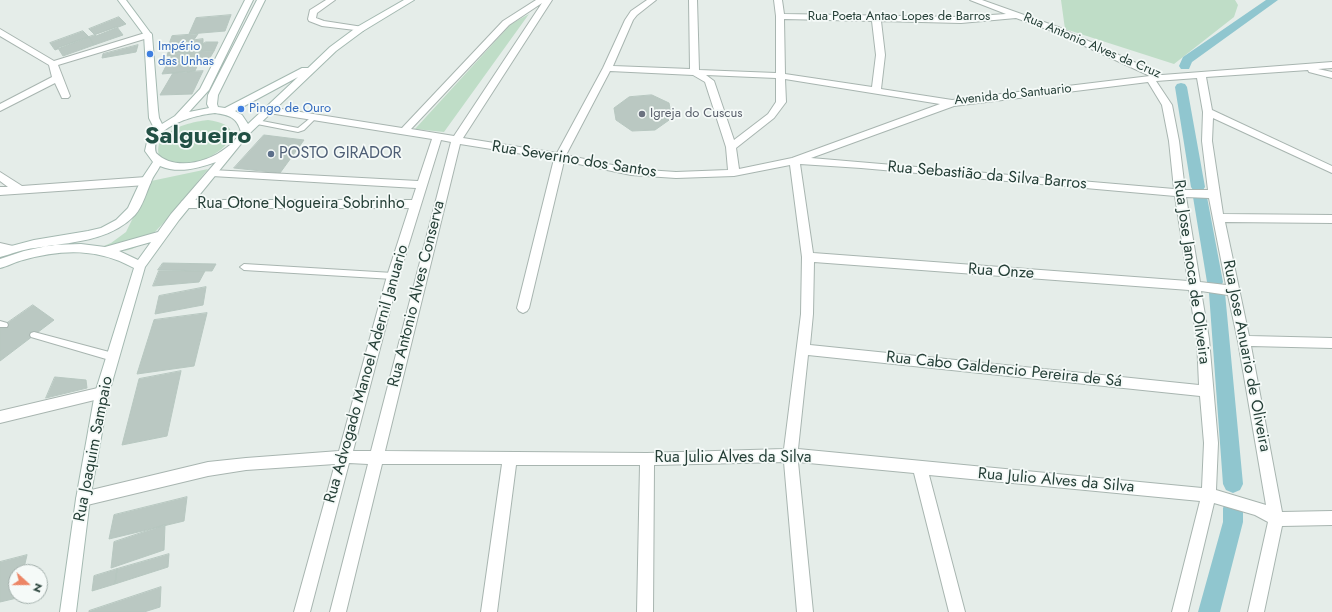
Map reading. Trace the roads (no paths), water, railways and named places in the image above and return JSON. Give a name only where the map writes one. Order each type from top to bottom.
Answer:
[{"type":"street","points":[[122,0],[148,34],[153,110],[154,118],[160,130]]},
{"type":"street","points":[[249,0],[204,90],[192,104],[172,122],[160,130],[153,138],[150,147],[152,155],[158,162],[169,166],[184,167],[215,159],[229,151],[256,122],[333,49],[360,29],[410,0]]},
{"type":"street","points":[[215,110],[212,104],[213,95],[261,0]]},
{"type":"street","points":[[331,0],[313,12],[312,19],[322,23],[360,29]]},
{"type":"street","points":[[404,131],[506,24],[541,0]]},
{"type":"street","name":"Rua Antonio Alves Conserva","points":[[338,612],[456,140],[548,0]]},
{"type":"street","points":[[523,308],[560,157],[607,68],[629,20],[634,13],[652,0]]},
{"type":"street","points":[[693,0],[695,72],[709,81],[731,147],[734,173]]},
{"type":"street","points":[[731,147],[771,116],[781,102],[782,76],[778,0]]},
{"type":"street","name":"Rua Antonio Alves da Cruz","points":[[974,0],[1055,29],[1155,78],[1332,65]]},
{"type":"street","name":"Rua Poeta Antao Lopes de Barros","points":[[780,16],[960,20],[1019,16]]},
{"type":"street","points":[[876,18],[881,44],[881,68],[876,91]]},
{"type":"street","points":[[239,21],[251,20]]},
{"type":"street","points":[[0,32],[53,64],[57,74],[55,79],[0,108]]},
{"type":"street","points":[[53,64],[148,34]]},
{"type":"street","points":[[231,36],[244,35]]},
{"type":"street","points":[[228,112],[317,63]]},
{"type":"street","points":[[1302,67],[1332,75]]},
{"type":"street","name":"Avenida do Santuario","points":[[607,68],[782,76],[952,103],[1155,78]]},
{"type":"street","name":"Rua Jose Anuario de Oliveira","points":[[1200,75],[1208,112],[1207,141],[1212,194],[1219,218],[1229,291],[1244,341],[1276,519]]},
{"type":"street","name":"Rua Jose Janoca de Oliveira","points":[[1155,78],[1167,105],[1174,141],[1180,193],[1200,287],[1206,391],[1216,496],[1180,612]]},
{"type":"street","points":[[55,79],[65,96]]},
{"type":"street","points":[[805,612],[790,455],[807,314],[808,257],[794,161],[952,103]]},
{"type":"street","points":[[172,122],[193,113],[215,110],[228,112],[238,116],[244,123],[246,132]]},
{"type":"street","name":"Rua Severino dos Santos","points":[[269,110],[560,157],[637,172],[676,175],[734,173],[794,161]]},
{"type":"street","points":[[1208,112],[1332,170]]},
{"type":"street","name":"Rua Advogado Manoel Adernil Januario","points":[[302,612],[393,276],[437,137]]},
{"type":"street","name":"Rua Joaquim Sampaio","points":[[68,612],[83,499],[102,393],[140,266],[186,204],[239,142]]},
{"type":"street","name":"Rua Sebastião da Silva Barros","points":[[794,161],[861,165],[1180,193],[1212,194]]},
{"type":"street","points":[[3,250],[35,242],[89,235],[102,232],[110,228],[121,221],[132,210],[146,181],[158,162]]},
{"type":"street","name":"Rua Otone Nogueira Sobrinho","points":[[212,173],[421,185]]},
{"type":"street","points":[[0,176],[20,190]]},
{"type":"street","points":[[0,191],[146,181]]},
{"type":"street","name":"Rua Otone Nogueira Sobrinho","points":[[186,204],[416,204]]},
{"type":"street","points":[[1219,218],[1332,219]]},
{"type":"street","points":[[0,264],[27,254],[43,251],[77,249],[105,251],[162,236]]},
{"type":"street","points":[[105,251],[140,266]]},
{"type":"street","name":"Rua Onze","points":[[808,257],[1200,287],[1229,291]]},
{"type":"street","points":[[1244,341],[1332,342]]},
{"type":"street","name":"Rua Cabo Galdencio Pereira de Sá","points":[[803,349],[1206,391]]},
{"type":"street","points":[[0,417],[102,393]]},
{"type":"street","name":"Rua Julio Alves da Silva","points":[[83,499],[208,468],[343,457],[647,459],[790,455],[1216,496],[1259,509],[1276,519]]},
{"type":"street","points":[[489,612],[510,459]]},
{"type":"street","points":[[645,612],[647,459]]},
{"type":"street","points":[[920,468],[957,612]]},
{"type":"street","points":[[1256,612],[1276,519],[1332,518]]},
{"type":"lane","points":[[256,122],[298,130],[302,129],[314,118]]},
{"type":"lane","points":[[244,267],[393,276]]},
{"type":"lane","points":[[34,335],[113,357]]},
{"type":"waterway","points":[[1185,66],[1187,60],[1273,0]]},
{"type":"waterway","points":[[1181,87],[1198,187]]},
{"type":"waterway","points":[[1200,197],[1215,282]]},
{"type":"waterway","points":[[1217,293],[1233,484]]},
{"type":"waterway","points":[[1209,612],[1233,522],[1233,508]]},
{"type":"place","name":"Império das Unhas","points":[[150,54]]},
{"type":"place","name":"Pingo de Ouro","points":[[241,109]]},
{"type":"place","name":"Igreja do Cuscus","points":[[642,114]]},
{"type":"place","name":"POSTO GIRADOR","points":[[271,154]]},
{"type":"district","name":"Salgueiro","points":[[198,137]]}]
